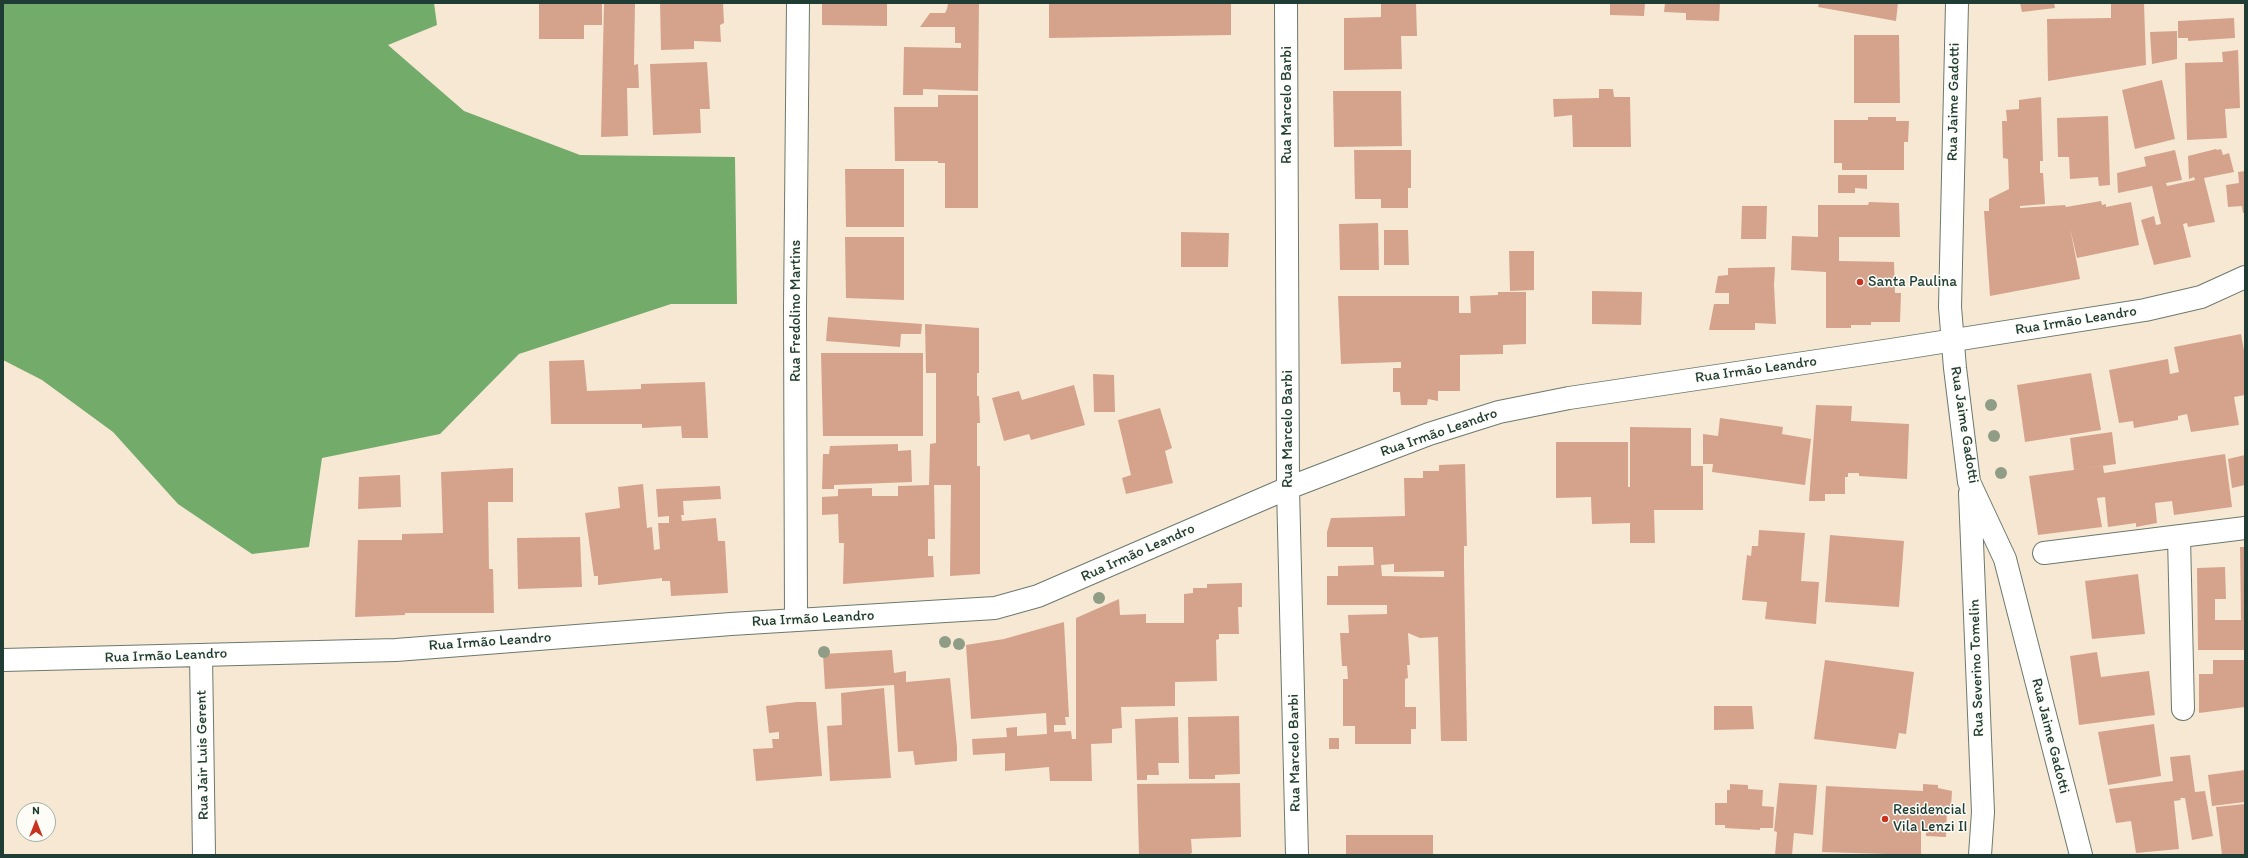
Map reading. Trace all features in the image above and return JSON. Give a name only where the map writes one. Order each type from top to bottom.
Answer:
[{"type":"street","name":"Rua Fredolino Martins","points":[[796,619],[795,309],[798,3]]},
{"type":"street","name":"Rua Marcelo Barbi","points":[[1286,3],[1288,488],[1297,855]]},
{"type":"street","name":"Rua Jaime Gadotti","points":[[1957,3],[1950,300],[1952,341],[1969,482],[2005,559],[2081,855]]},
{"type":"street","name":"Rua Irmão Leandro","points":[[3,660],[396,650],[796,619],[995,608],[1038,596],[1288,488],[1429,434],[1499,412],[1569,398],[1952,341],[2145,310],[2200,297],[2245,276]]},
{"type":"street","name":"Rua Severino Tomelin","points":[[1969,482],[1983,812],[1980,855]]},
{"type":"street","points":[[2044,553],[2245,528]]},
{"type":"street","points":[[2180,536],[2183,709]]},
{"type":"street","name":"Rua Jair Luis Gerent","points":[[201,655],[204,855]]},
{"type":"green space","points":[[3,3],[434,3],[437,25],[388,45],[464,111],[580,155],[735,157],[737,304],[671,304],[519,354],[440,434],[322,458],[309,547],[252,554],[178,504],[113,432],[42,380],[3,360]]},
{"type":"building","points":[[539,3],[602,3],[602,25],[584,25],[584,39],[539,39]]},
{"type":"building","points":[[604,3],[635,3],[634,65],[638,64],[639,88],[627,88],[628,136],[601,137]]},
{"type":"building","points":[[660,3],[723,3],[724,23],[720,25],[721,42],[694,41],[694,49],[661,50]]},
{"type":"building","points":[[822,3],[887,3],[887,26],[822,25]]},
{"type":"building","points":[[931,3],[979,3],[978,91],[923,89],[923,95],[903,95],[904,47],[961,48],[961,43],[955,43],[955,27],[920,27],[930,13],[945,13],[947,9],[948,4]]},
{"type":"building","points":[[1049,3],[1231,3],[1231,35],[1049,38]]},
{"type":"building","points":[[1381,3],[1416,3],[1417,36],[1401,36],[1402,69],[1344,70],[1344,18],[1381,17]]},
{"type":"building","points":[[1610,3],[1645,3],[1644,16],[1610,15]]},
{"type":"building","points":[[1665,3],[1720,3],[1719,21],[1686,20],[1686,13],[1664,12]]},
{"type":"building","points":[[1819,3],[1898,3],[1896,21],[1818,7]]},
{"type":"building","points":[[2020,3],[2054,3],[2055,8],[2022,12]]},
{"type":"building","points":[[2111,3],[2144,3],[2146,65],[2048,81],[2047,19],[2111,18]]},
{"type":"building","points":[[2234,18],[2235,38],[2188,41],[2188,38],[2178,38],[2178,21]]},
{"type":"building","points":[[2177,31],[2177,59],[2152,64],[2150,32]]},
{"type":"building","points":[[1854,35],[1899,35],[1900,103],[1854,103]]},
{"type":"building","points":[[2238,50],[2240,108],[2225,109],[2227,138],[2187,140],[2185,63],[2223,62],[2222,52]]},
{"type":"building","points":[[707,62],[710,109],[700,109],[701,133],[653,135],[650,64]]},
{"type":"building","points":[[2162,80],[2175,139],[2135,149],[2122,90]]},
{"type":"building","points":[[1599,89],[1613,89],[1614,97],[1630,97],[1631,147],[1573,147],[1572,115],[1554,117],[1553,99],[1599,98]]},
{"type":"building","points":[[1333,91],[1401,91],[1402,146],[1334,147]]},
{"type":"building","points":[[938,95],[978,95],[978,208],[945,208],[945,163],[938,163],[938,161],[895,161],[894,107],[938,107]]},
{"type":"building","points":[[2041,97],[2043,161],[2040,161],[2040,173],[2043,173],[2045,204],[2020,206],[2020,208],[2065,205],[2066,207],[2101,201],[2102,205],[2106,204],[2106,207],[2131,202],[2139,245],[2077,258],[2070,228],[2080,279],[1990,296],[1984,211],[1989,211],[1989,199],[2009,189],[2008,159],[2003,158],[2002,121],[2007,121],[2006,110],[2019,109],[2019,100]]},
{"type":"building","points":[[2108,116],[2110,185],[2099,186],[2098,177],[2070,179],[2069,157],[2058,157],[2057,118]]},
{"type":"building","points":[[1868,117],[1896,117],[1896,121],[1909,121],[1908,142],[1904,142],[1904,170],[1842,170],[1842,163],[1834,163],[1834,120],[1868,120]]},
{"type":"building","points":[[2221,149],[2223,155],[2229,153],[2234,172],[2204,178],[2215,222],[2188,227],[2187,223],[2183,224],[2191,257],[2154,265],[2141,220],[2154,216],[2156,225],[2161,224],[2152,186],[2118,193],[2117,173],[2146,166],[2144,157],[2175,150],[2182,180],[2166,183],[2167,186],[2195,180],[2194,177],[2189,179],[2188,156]]},
{"type":"building","points":[[1354,150],[1411,150],[1411,188],[1408,188],[1408,208],[1381,208],[1381,199],[1355,199]]},
{"type":"building","points":[[845,169],[904,169],[904,227],[846,227]]},
{"type":"building","points":[[2245,171],[2245,213],[2243,213],[2242,206],[2228,207],[2226,185],[2239,183],[2238,172]]},
{"type":"building","points":[[1838,175],[1867,175],[1867,189],[1855,188],[1855,193],[1838,193]]},
{"type":"building","name":"Santa Paulina","points":[[1869,202],[1899,203],[1900,237],[1839,237],[1839,261],[1894,262],[1895,293],[1901,293],[1900,322],[1871,322],[1871,325],[1851,325],[1851,328],[1826,328],[1826,272],[1791,270],[1792,236],[1818,237],[1818,205],[1868,205]]},
{"type":"building","points":[[1742,206],[1767,206],[1766,239],[1741,239]]},
{"type":"building","points":[[1378,223],[1379,270],[1340,270],[1339,224]]},
{"type":"building","points":[[1384,230],[1408,230],[1409,265],[1384,265]]},
{"type":"building","points":[[1181,232],[1229,233],[1228,267],[1181,267]]},
{"type":"building","points":[[845,237],[904,237],[904,300],[846,298]]},
{"type":"building","points":[[1509,251],[1534,251],[1534,290],[1510,291]]},
{"type":"building","points":[[1775,267],[1774,285],[1776,324],[1755,323],[1755,330],[1709,330],[1714,304],[1729,304],[1729,293],[1715,293],[1718,276],[1728,275],[1728,268]]},
{"type":"building","points":[[1592,291],[1642,292],[1641,325],[1592,324]]},
{"type":"building","points":[[1498,292],[1526,292],[1526,344],[1503,345],[1503,354],[1460,355],[1460,391],[1438,391],[1438,401],[1428,399],[1427,405],[1401,405],[1400,392],[1393,392],[1393,368],[1401,368],[1401,362],[1341,364],[1338,296],[1459,296],[1459,313],[1471,313],[1470,296],[1498,295]]},
{"type":"building","points":[[828,317],[922,324],[921,334],[901,334],[900,347],[826,341]]},
{"type":"building","points":[[925,324],[979,328],[979,373],[977,373],[977,396],[979,396],[980,423],[977,423],[977,466],[980,466],[980,574],[950,576],[951,485],[934,485],[935,539],[928,539],[928,556],[933,556],[934,577],[843,584],[844,543],[839,543],[838,514],[822,515],[822,497],[838,496],[838,489],[872,488],[872,496],[898,496],[898,486],[929,485],[930,444],[936,443],[936,373],[926,373]]},
{"type":"building","points":[[2241,334],[2245,356],[2245,395],[2234,397],[2239,425],[2191,432],[2187,414],[2178,416],[2178,420],[2134,428],[2133,421],[2119,423],[2109,370],[2168,359],[2170,374],[2179,372],[2174,347]]},
{"type":"building","points":[[821,353],[923,353],[923,436],[823,436]]},
{"type":"building","points":[[584,360],[587,391],[641,389],[641,384],[705,382],[708,438],[682,438],[681,426],[642,428],[642,424],[551,424],[549,361]]},
{"type":"building","points":[[2091,373],[2101,430],[2025,442],[2017,385]]},
{"type":"building","points":[[1093,374],[1114,375],[1115,412],[1094,412]]},
{"type":"building","points":[[1074,385],[1085,425],[1031,440],[1029,434],[1004,441],[992,398],[1019,391],[1022,400]]},
{"type":"building","points":[[1816,405],[1852,406],[1851,421],[1909,424],[1907,479],[1859,476],[1859,473],[1848,473],[1848,477],[1845,477],[1845,494],[1825,494],[1825,501],[1809,501]]},
{"type":"building","points":[[1160,408],[1172,448],[1165,451],[1173,483],[1126,494],[1122,478],[1131,475],[1118,420]]},
{"type":"building","points":[[1720,418],[1783,427],[1782,434],[1811,439],[1805,485],[1712,472],[1713,464],[1703,464],[1703,434],[1718,436]]},
{"type":"building","points":[[1630,427],[1691,428],[1691,466],[1703,466],[1703,510],[1654,510],[1655,543],[1630,543],[1630,523],[1592,524],[1591,497],[1556,498],[1556,442],[1628,442],[1628,487],[1630,487]]},
{"type":"building","points":[[2112,432],[2116,464],[2074,470],[2070,438]]},
{"type":"building","points":[[898,444],[898,451],[911,450],[912,482],[834,485],[834,489],[822,489],[823,454],[829,454],[830,446]]},
{"type":"building","points":[[2225,454],[2232,507],[2174,515],[2172,501],[2155,503],[2157,523],[2136,527],[2136,523],[2108,527],[2105,497],[2097,498],[2102,527],[2038,535],[2029,476],[2103,466],[2104,473]]},
{"type":"building","points":[[2245,455],[2245,485],[2232,488],[2228,459]]},
{"type":"building","points":[[1465,464],[1467,546],[1464,546],[1464,566],[1467,741],[1441,741],[1438,637],[1420,638],[1408,633],[1410,665],[1407,665],[1408,678],[1405,679],[1405,707],[1416,707],[1416,729],[1411,729],[1411,744],[1355,744],[1355,726],[1343,726],[1343,679],[1348,679],[1347,666],[1342,666],[1340,633],[1349,633],[1348,615],[1387,614],[1387,605],[1327,605],[1327,576],[1338,576],[1338,566],[1374,565],[1373,547],[1327,547],[1327,532],[1331,518],[1405,516],[1404,478],[1423,478],[1423,471],[1439,471],[1439,465]],"holes":[[[1394,564],[1394,572],[1444,571],[1444,577],[1382,576],[1381,565]]]},
{"type":"building","points":[[513,468],[513,502],[488,502],[489,569],[493,569],[494,613],[405,613],[405,615],[355,617],[358,540],[402,540],[402,534],[443,533],[441,472]]},
{"type":"building","points":[[400,475],[401,507],[358,509],[359,477]]},
{"type":"building","points":[[643,484],[647,528],[652,527],[654,550],[660,549],[658,523],[669,523],[669,516],[658,517],[656,489],[720,486],[721,499],[683,501],[684,515],[681,515],[682,521],[716,518],[718,541],[725,541],[728,593],[671,596],[670,581],[662,581],[662,578],[598,585],[598,576],[594,576],[585,513],[620,508],[618,487]]},
{"type":"building","points":[[1759,530],[1805,533],[1801,581],[1819,582],[1816,624],[1765,619],[1767,602],[1742,600],[1747,555],[1751,556],[1752,546],[1758,546]]},
{"type":"building","points":[[1830,535],[1904,541],[1899,607],[1825,602]]},
{"type":"building","points":[[580,537],[582,587],[518,589],[517,538]]},
{"type":"building","points":[[2240,547],[2245,547],[2245,650],[2198,650],[2197,568],[2225,567],[2226,599],[2215,599],[2215,620],[2241,620]]},
{"type":"building","points":[[2138,574],[2145,634],[2092,639],[2085,581]]},
{"type":"building","points":[[1242,583],[1242,607],[1238,607],[1239,634],[1219,634],[1219,639],[1216,640],[1217,681],[1175,682],[1175,706],[1121,707],[1122,728],[1112,729],[1112,743],[1091,744],[1092,781],[1050,781],[1049,767],[1005,771],[1005,753],[973,755],[972,739],[1007,737],[1006,728],[1017,727],[1017,736],[1047,734],[1046,713],[971,719],[966,645],[1004,639],[1064,622],[1069,717],[1065,717],[1066,725],[1054,725],[1054,732],[1071,731],[1072,739],[1076,739],[1076,618],[1119,599],[1120,615],[1146,614],[1146,623],[1184,623],[1184,594],[1193,593],[1193,588],[1207,588],[1207,584]]},
{"type":"building","points":[[892,650],[894,673],[906,671],[906,682],[950,678],[957,761],[915,765],[913,751],[898,752],[894,685],[825,689],[823,654]]},
{"type":"building","points":[[2097,652],[2101,677],[2149,671],[2155,715],[2079,725],[2070,656]]},
{"type":"building","points":[[1825,660],[1914,672],[1906,734],[1899,733],[1896,749],[1814,739]]},
{"type":"building","points":[[2213,660],[2245,660],[2245,707],[2199,713],[2199,674],[2213,674]]},
{"type":"building","points":[[884,688],[891,778],[830,781],[827,726],[842,725],[841,693]]},
{"type":"building","points":[[797,702],[816,702],[822,776],[756,781],[753,749],[773,748],[772,739],[779,739],[779,732],[769,733],[766,706]]},
{"type":"building","points":[[1714,706],[1752,706],[1754,729],[1714,730]]},
{"type":"building","points":[[1239,716],[1240,774],[1215,775],[1215,779],[1189,779],[1188,717]]},
{"type":"building","points":[[1178,717],[1179,763],[1158,763],[1159,775],[1147,775],[1147,780],[1137,780],[1135,719]]},
{"type":"building","points":[[2154,724],[2161,776],[2108,785],[2098,732]]},
{"type":"building","points":[[1329,738],[1339,738],[1339,749],[1329,749]]},
{"type":"building","points":[[2190,755],[2195,792],[2205,791],[2213,836],[2192,840],[2185,798],[2180,798],[2181,800],[2174,801],[2179,849],[2136,853],[2131,821],[2116,823],[2109,789],[2173,781],[2170,757]]},
{"type":"building","points":[[2245,770],[2245,802],[2212,806],[2208,775]]},
{"type":"building","points":[[1240,783],[1241,837],[1191,839],[1192,853],[1187,855],[1139,855],[1137,784]]},
{"type":"building","points":[[1779,783],[1817,785],[1813,835],[1794,833],[1792,855],[1775,855],[1777,832],[1774,831]]},
{"type":"building","points":[[1730,784],[1748,785],[1748,789],[1763,790],[1762,806],[1774,807],[1773,828],[1760,828],[1760,830],[1725,828],[1725,825],[1715,825],[1715,803],[1727,803],[1727,790],[1730,790]]},
{"type":"building","name":"Residencial Vila Lenzi II","points":[[1923,784],[1938,785],[1938,788],[1952,791],[1951,807],[1947,807],[1946,837],[1926,836],[1926,830],[1921,830],[1921,855],[1822,852],[1826,786],[1923,791]]},
{"type":"building","points":[[2245,804],[2245,855],[2222,855],[2216,807]]},
{"type":"building","points":[[1346,835],[1433,835],[1433,855],[1346,855]]},
{"type":"place","name":"Santa Paulina","points":[[1860,282]]},
{"type":"place","name":"Residencial Vila Lenzi II","points":[[1885,819]]}]
